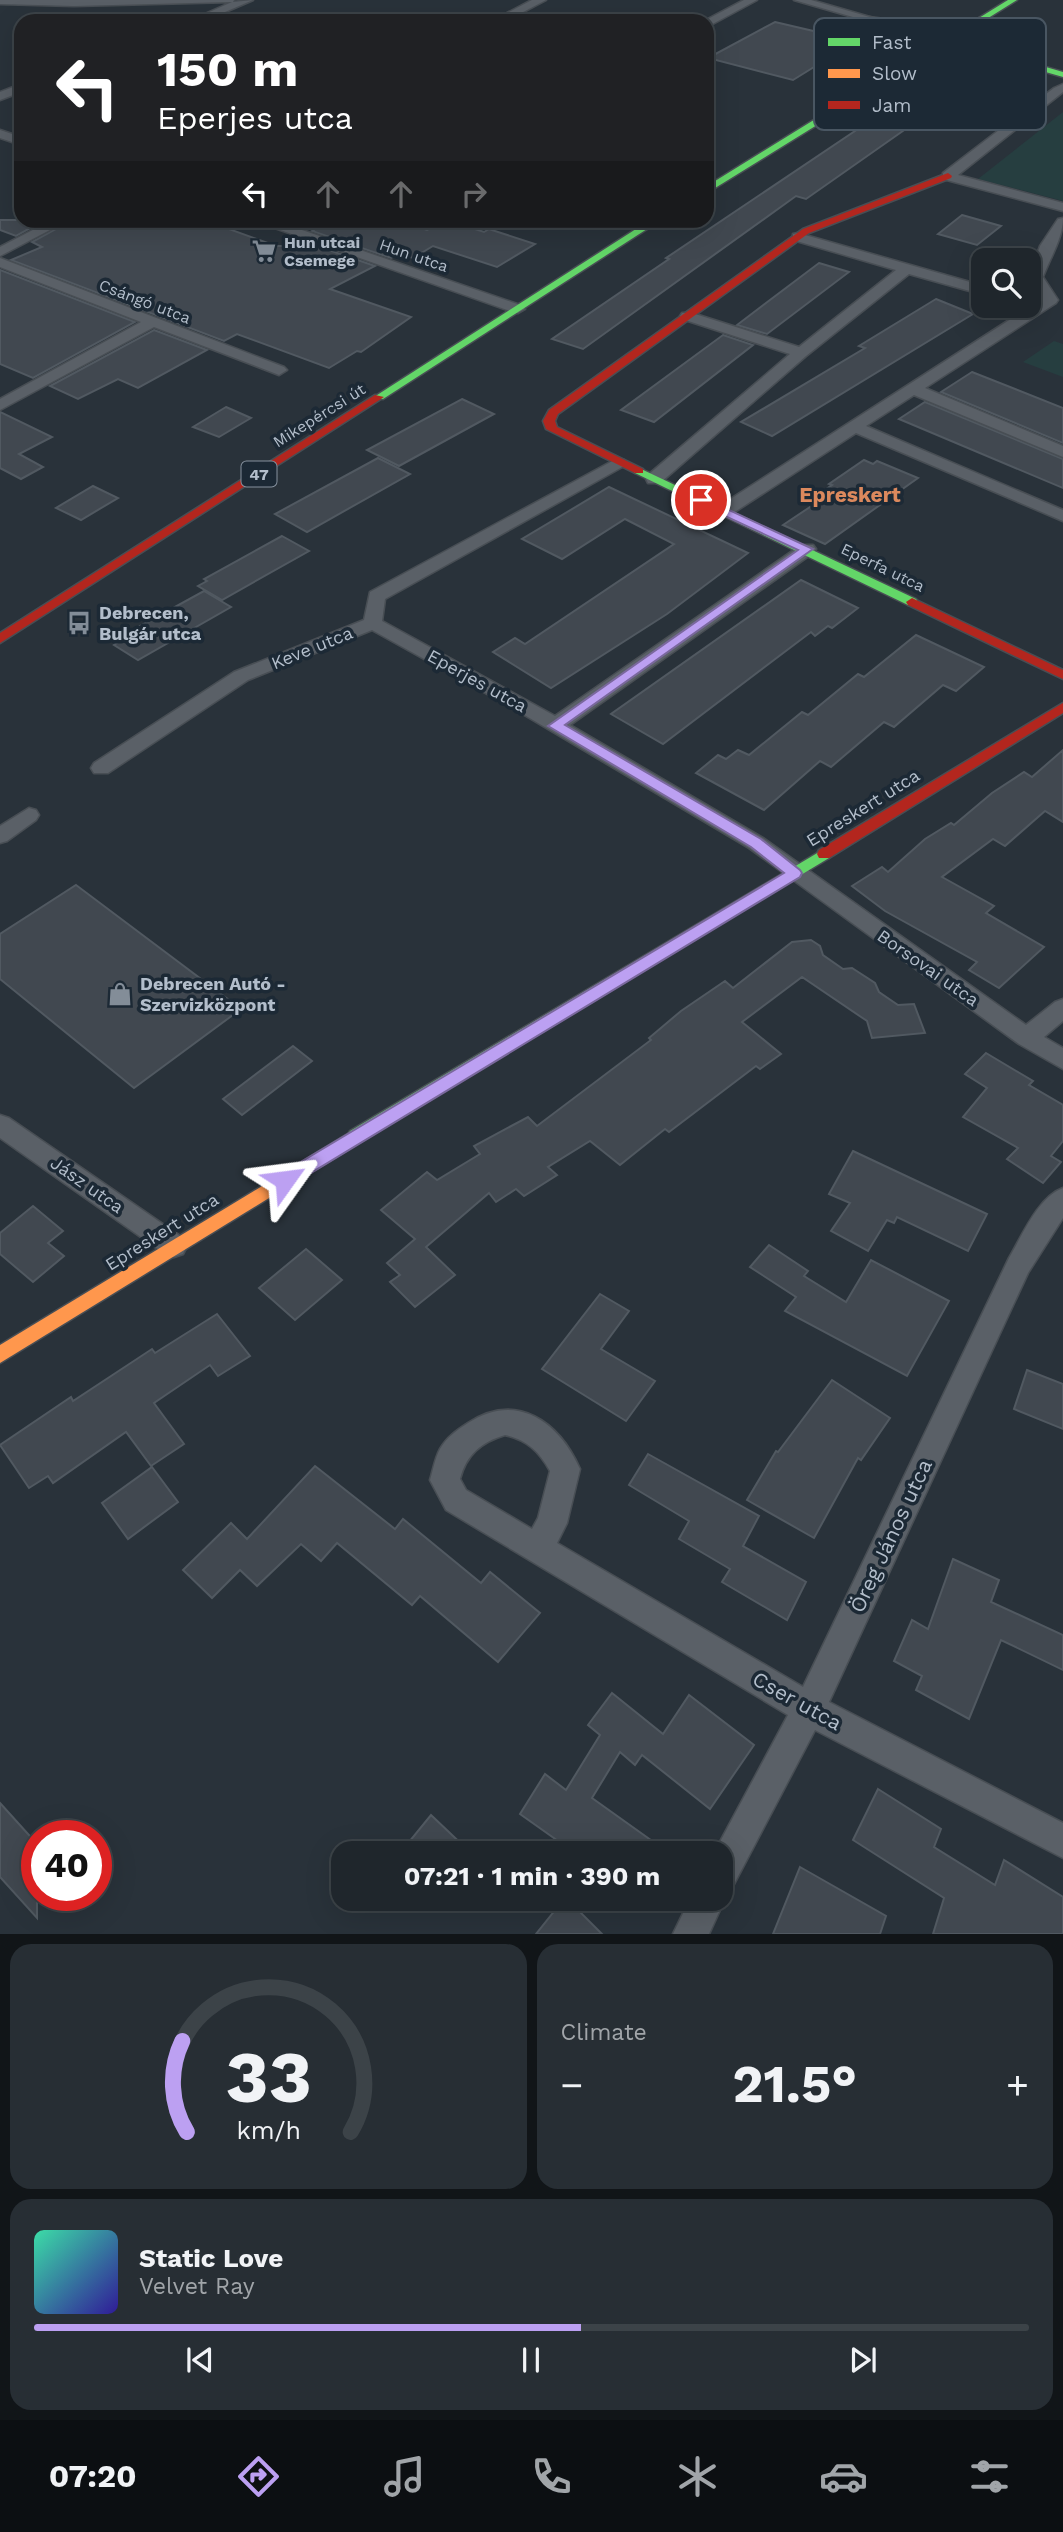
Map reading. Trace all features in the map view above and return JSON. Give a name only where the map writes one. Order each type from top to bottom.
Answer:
[{"type":"street","points":[[0,1],[74,4],[229,0]]},
{"type":"street","points":[[212,14],[248,0]]},
{"type":"street","points":[[714,20],[752,0]]},
{"type":"street","points":[[799,0],[865,18]]},
{"type":"street","points":[[983,18],[1013,0]]},
{"type":"street","points":[[511,14],[536,1]]},
{"type":"street","points":[[714,186],[814,124]]},
{"type":"street","points":[[687,316],[806,230],[948,176],[1001,130]]},
{"type":"street","points":[[948,176],[1063,207]]},
{"type":"street","points":[[1041,263],[1047,246],[1063,222]]},
{"type":"street","points":[[0,251],[47,228]]},
{"type":"street","name":"Hun utca","points":[[281,228],[519,309]]},
{"type":"street","name":"Mikepércsi út","points":[[0,639],[645,228]]},
{"type":"street","points":[[798,237],[971,287]]},
{"type":"street","name":"Csángó utca","points":[[0,262],[279,370]]},
{"type":"street","points":[[654,479],[801,353],[906,269]]},
{"type":"street","points":[[1041,288],[1051,300],[1041,304]]},
{"type":"street","points":[[687,316],[801,353]]},
{"type":"street","name":"Eperfa utca","points":[[687,316],[553,412],[549,421],[552,429],[618,463],[807,549],[1063,674]]},
{"type":"street","points":[[724,511],[1017,318]]},
{"type":"street","points":[[0,405],[151,322]]},
{"type":"street","points":[[913,389],[1063,452]]},
{"type":"street","points":[[855,427],[1063,516]]},
{"type":"street","name":"Keve utca","points":[[101,768],[241,677],[373,623],[376,596],[618,463]]},
{"type":"street","points":[[555,726],[807,549]]},
{"type":"street","name":"Eperjes utca","points":[[373,623],[756,843],[795,873]]},
{"type":"street","name":"Epreskert utca","points":[[0,1355],[174,1246],[795,873],[1063,707]]},
{"type":"street","points":[[0,836],[29,814]]},
{"type":"street","name":"Borsovai utca","points":[[795,873],[1027,1038],[1063,1060]]},
{"type":"street","points":[[1027,1038],[1063,1008]]},
{"type":"street","name":"Jász utca","points":[[0,1125],[174,1246]]},
{"type":"street","name":"Öreg János utca","points":[[733,1852],[809,1709],[1018,1266],[1046,1220],[1063,1199]]},
{"type":"street","name":"Cser utca","points":[[537,1549],[552,1523],[565,1469],[551,1445],[529,1427],[505,1422],[485,1428],[463,1443],[451,1457],[445,1480],[456,1500],[537,1549],[809,1709],[1063,1842]]},
{"type":"street","points":[[690,1934],[702,1911]]},
{"type":"green space","points":[[1063,112],[1063,201],[978,179],[1040,130],[1046,130],[1046,125]]},
{"type":"green space","points":[[1054,341],[1063,344],[1063,377],[1023,362]]},
{"type":"building","points":[[775,22],[814,31],[814,67],[793,80],[714,60],[714,55]]},
{"type":"building","points":[[856,130],[904,130],[806,199],[796,196],[583,349],[552,339]]},
{"type":"building","points":[[962,215],[1001,226],[977,245],[938,234]]},
{"type":"building","points":[[0,220],[14,220],[14,228],[30,228],[16,236],[0,230]]},
{"type":"building","points":[[57,228],[226,228],[276,246],[297,239],[375,266],[330,289],[411,317],[361,352],[357,351],[329,368],[237,334],[224,341],[11,260],[42,247],[32,242]]},
{"type":"building","points":[[317,228],[472,228],[484,232],[489,229],[535,244],[497,267],[433,246],[413,258],[399,254],[391,258],[312,231]]},
{"type":"building","points":[[819,263],[849,272],[767,334],[737,325]]},
{"type":"building","points":[[0,270],[135,322],[33,378],[0,364]]},
{"type":"building","points":[[936,299],[971,313],[772,436],[741,422],[865,348],[859,346]]},
{"type":"building","points":[[154,330],[207,350],[138,388],[118,379],[78,399],[50,386]]},
{"type":"building","points":[[723,335],[753,345],[654,422],[621,410]]},
{"type":"building","points":[[972,372],[1063,408],[1063,443],[941,392]]},
{"type":"building","points":[[462,399],[494,414],[399,466],[367,450]]},
{"type":"building","points":[[925,402],[1063,459],[1063,488],[899,419]]},
{"type":"building","points":[[226,407],[251,418],[219,437],[193,427]]},
{"type":"building","points":[[0,412],[52,437],[19,454],[43,467],[21,479],[0,468]]},
{"type":"building","points":[[378,458],[410,474],[307,532],[275,514]]},
{"type":"building","points":[[864,460],[873,464],[877,461],[918,478],[825,544],[783,525],[816,503],[810,500]]},
{"type":"building","points":[[93,486],[118,498],[81,520],[56,508]]},
{"type":"building","points":[[609,487],[748,553],[667,614],[551,688],[493,652],[515,638],[525,644],[674,544],[625,519],[562,559],[522,539]]},
{"type":"building","points":[[282,536],[309,551],[222,600],[198,586],[207,581],[204,579]]},
{"type":"building","points":[[801,580],[858,608],[832,628],[828,626],[815,636],[811,632],[663,744],[611,714]]},
{"type":"building","points":[[204,591],[231,607],[138,660],[114,645],[123,639],[120,637]]},
{"type":"building","points":[[916,635],[984,667],[956,691],[943,685],[894,727],[884,722],[831,767],[820,761],[764,810],[696,773],[718,755],[726,759],[738,750],[749,755],[802,712],[808,715],[858,674],[864,677]]},
{"type":"building","points":[[1063,750],[1063,822],[1045,811],[1005,846],[993,839],[942,877],[994,906],[986,913],[1044,947],[999,988],[969,970],[977,962],[885,911],[852,886],[882,867],[888,872],[925,839],[951,823],[954,825],[992,793],[1024,772],[1032,777]]},
{"type":"building","name":"Debrecen Autó - Szervizközpont","points":[[76,885],[241,1009],[134,1088],[0,979],[0,934]]},
{"type":"building","points":[[811,940],[820,946],[823,955],[843,969],[852,968],[875,983],[879,992],[898,1005],[914,1004],[925,1033],[872,1038],[867,1021],[802,977],[742,1022],[781,1054],[760,1069],[756,1066],[669,1132],[665,1129],[620,1165],[590,1141],[548,1167],[557,1175],[524,1196],[516,1189],[496,1202],[489,1193],[426,1247],[455,1275],[415,1307],[390,1282],[400,1275],[387,1263],[415,1239],[381,1210],[427,1172],[437,1180],[480,1154],[474,1146],[528,1117],[537,1126],[651,1040],[649,1038],[681,1011],[725,981],[733,988],[792,942]]},
{"type":"building","points":[[293,1046],[312,1061],[242,1115],[223,1099]]},
{"type":"building","points":[[986,1053],[1033,1081],[1029,1085],[1063,1105],[1063,1141],[1051,1156],[1061,1162],[1043,1183],[1007,1159],[1018,1148],[963,1117],[987,1088],[965,1074]]},
{"type":"building","points":[[853,1151],[987,1214],[968,1251],[897,1217],[894,1223],[887,1220],[868,1251],[831,1231],[850,1203],[829,1194]]},
{"type":"building","points":[[33,1206],[63,1231],[48,1243],[64,1256],[33,1282],[0,1254],[0,1233]]},
{"type":"building","points":[[769,1245],[808,1271],[804,1276],[846,1302],[871,1260],[949,1301],[907,1376],[785,1311],[796,1297],[750,1267]]},
{"type":"building","points":[[306,1249],[342,1280],[295,1320],[259,1288]]},
{"type":"building","points":[[600,1294],[629,1311],[601,1349],[655,1381],[626,1421],[542,1369]]},
{"type":"building","points":[[217,1314],[250,1356],[218,1376],[210,1365],[154,1403],[184,1444],[151,1466],[126,1432],[53,1483],[48,1476],[29,1488],[0,1445],[71,1397],[73,1401],[152,1349],[155,1353]]},
{"type":"building","points":[[1027,1370],[1063,1384],[1063,1429],[1014,1409]]},
{"type":"building","points":[[832,1380],[890,1418],[861,1460],[858,1458],[814,1538],[747,1500],[776,1451],[778,1452]]},
{"type":"building","points":[[648,1454],[759,1516],[743,1546],[806,1582],[787,1620],[722,1582],[730,1569],[679,1539],[689,1521],[629,1485]]},
{"type":"building","points":[[315,1466],[395,1529],[403,1519],[481,1583],[490,1572],[540,1613],[498,1662],[420,1596],[412,1605],[337,1543],[321,1561],[301,1544],[257,1586],[240,1570],[212,1598],[183,1570],[231,1523],[247,1539]]},
{"type":"building","points":[[152,1467],[178,1502],[128,1539],[102,1503]]},
{"type":"building","points":[[953,1559],[999,1580],[991,1602],[1063,1635],[1063,1670],[1001,1640],[969,1719],[916,1690],[922,1676],[894,1661],[912,1620],[928,1629]]},
{"type":"building","points":[[612,1693],[663,1734],[689,1695],[754,1745],[710,1809],[642,1755],[635,1765],[620,1752],[592,1798],[652,1841],[558,1841],[520,1814],[545,1774],[566,1790],[600,1735],[588,1725]]},
{"type":"building","points":[[878,1789],[941,1829],[934,1847],[995,1885],[1004,1860],[1063,1897],[1063,1934],[933,1934],[944,1898],[853,1840]]},
{"type":"building","points":[[0,1803],[21,1826],[21,1900],[0,1877]]},
{"type":"building","points":[[431,1815],[458,1841],[410,1841]]},
{"type":"building","points":[[800,1867],[886,1916],[880,1934],[773,1934]]},
{"type":"building","points":[[554,1911],[579,1911],[602,1934],[536,1934]]},
{"type":"traffic: fast","points":[[984,18],[1013,0]]},
{"type":"traffic: fast","points":[[1046,70],[1063,75]]},
{"type":"traffic: fast","points":[[714,186],[814,124]]},
{"type":"traffic: fast","points":[[379,397],[644,228]]},
{"type":"traffic: fast","points":[[639,471],[912,602]]},
{"type":"traffic: fast","points":[[356,1136],[824,854]]},
{"type":"traffic: slow","points":[[0,1355],[356,1136]]},
{"type":"traffic: jam","points":[[639,471],[552,429],[549,421],[553,412],[806,231],[948,176]]},
{"type":"traffic: jam","points":[[0,639],[379,397]]},
{"type":"traffic: jam","points":[[912,602],[1063,675]]},
{"type":"traffic: jam","points":[[824,854],[1063,707]]},
{"type":"place","name":"Hun utcai Csemege","points":[[264,251]]},
{"type":"place","name":"Debrecen, Bulgár utca","points":[[79,623]]},
{"type":"place","name":"Debrecen Autó - Szervizközpont","points":[[120,994]]},
{"type":"district","name":"Epreskert","points":[[850,495]]},
{"type":"route","points":[[285,1180],[795,873],[756,843],[555,726],[807,549],[701,500]]}]
